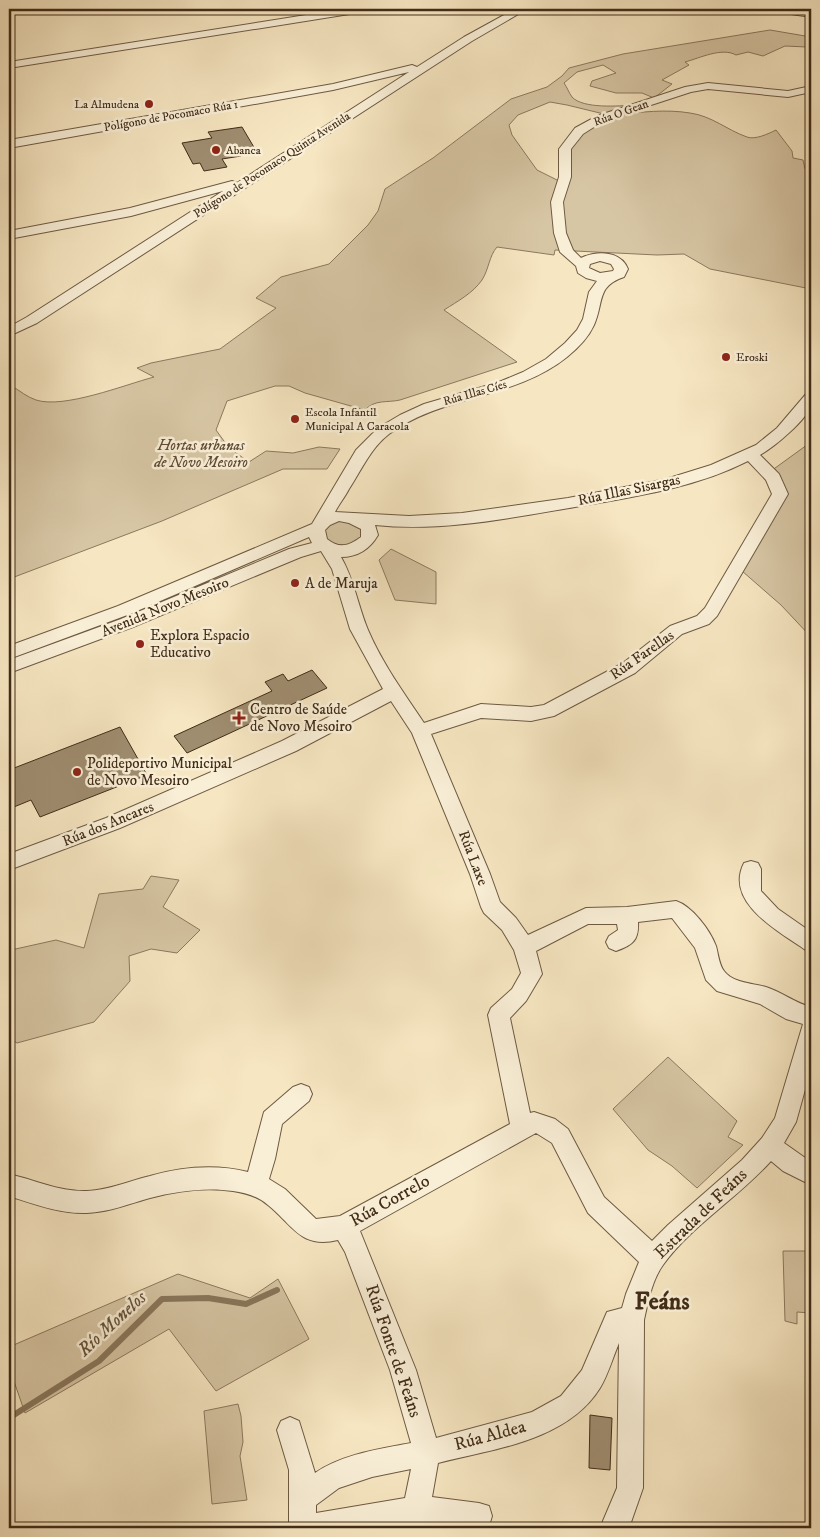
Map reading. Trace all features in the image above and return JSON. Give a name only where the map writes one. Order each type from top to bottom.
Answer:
[{"type":"street","points":[[9,64],[362,9]]},
{"type":"street","name":"Polígono de Pocomaco Quinta Avenida","points":[[468,39],[507,9]]},
{"type":"street","name":"Polígono de Pocomaco Quinta Avenida","points":[[9,332],[40,314],[170,226],[194,215],[468,39],[522,9]]},
{"type":"street","points":[[778,9],[811,14]]},
{"type":"street","points":[[9,70],[56,58]]},
{"type":"street","name":"Polígono de Pocomaco Rúa 1","points":[[9,144],[333,87],[361,84],[435,60]]},
{"type":"street","points":[[361,84],[388,90]]},
{"type":"street","points":[[361,84],[372,96],[373,100]]},
{"type":"street","name":"Rúa O Gean","points":[[585,270],[567,252],[560,233],[557,202],[565,177],[565,149],[578,131],[610,115],[689,89],[708,86],[788,94],[811,89]]},
{"type":"street","points":[[9,235],[131,212],[249,180]]},
{"type":"street","points":[[131,212],[150,210],[194,215],[194,210],[186,206],[167,203]]},
{"type":"street","points":[[592,258],[608,258],[620,264],[622,269],[619,274],[602,281],[595,294],[586,278],[585,261],[592,258]]},
{"type":"street","points":[[585,270],[604,278],[612,277]]},
{"type":"street","name":"Rúa Illas Cíes","points":[[320,525],[326,510],[344,486],[364,450],[383,433],[406,418],[435,405],[504,385],[534,374],[555,360],[573,344],[585,328],[592,312],[595,294]]},
{"type":"street","name":"Rúa Illas Sisargas","points":[[355,518],[420,523],[532,509],[604,496],[705,472],[750,454],[782,433],[811,397]]},
{"type":"street","name":"Rúa Farellas","points":[[430,728],[480,712],[493,710],[531,714],[548,711],[629,668],[676,630],[703,620],[711,612],[780,494],[773,478],[750,454]]},
{"type":"street","points":[[344,486],[344,498],[355,518],[368,527],[370,533],[350,570],[346,586]]},
{"type":"street","points":[[355,518],[338,516],[320,525],[315,534],[317,540],[325,548],[347,552],[366,542]]},
{"type":"street","name":"Rúa Illas Sisargas","points":[[366,542],[420,523]]},
{"type":"street","name":"Avenida Novo Mesoiro","points":[[9,653],[124,610],[320,525]]},
{"type":"street","name":"Rúa Laxe","points":[[325,548],[340,569],[359,628],[381,672],[394,691],[430,728],[491,907],[509,924],[524,947],[532,974],[519,995],[499,1015],[522,1128]]},
{"type":"street","name":"Avenida Novo Mesoiro","points":[[9,668],[127,623],[295,553],[325,548]]},
{"type":"street","name":"Rúa dos Ancares","points":[[9,862],[113,823],[289,746],[394,691]]},
{"type":"street","points":[[750,869],[751,894],[771,915],[811,943]]},
{"type":"street","points":[[524,947],[586,916],[627,916],[676,909],[692,926],[704,945],[713,974],[724,984],[765,996],[794,1012],[811,1016]]},
{"type":"street","points":[[616,942],[628,934],[627,916]]},
{"type":"street","name":"Estrada de Feáns","points":[[614,1528],[620,1518],[630,1488],[632,1320],[638,1294],[653,1258],[676,1233],[750,1168],[770,1146],[785,1122],[811,1030]]},
{"type":"street","points":[[255,1185],[264,1159],[272,1119],[301,1094]]},
{"type":"street","name":"Rúa Correlo","points":[[9,1185],[60,1200],[85,1202],[112,1199],[151,1187],[202,1179],[229,1179],[255,1185],[276,1196],[305,1225],[314,1230],[325,1230],[344,1227],[534,1122],[547,1126],[560,1136],[596,1205],[653,1258]]},
{"type":"street","points":[[770,1146],[791,1163],[811,1174]]},
{"type":"street","name":"Rúa Fonte de Feáns","points":[[344,1227],[355,1246],[403,1370],[427,1453],[416,1509]]},
{"type":"street","name":"Rúa Aldea","points":[[303,1498],[332,1477],[372,1464],[427,1453],[537,1424],[570,1405],[591,1379],[616,1321],[632,1320]]},
{"type":"street","points":[[290,1430],[302,1470],[302,1528]]},
{"type":"street","points":[[310,1528],[416,1509],[479,1516]]},
{"type":"green space","name":"Hortas urbanas de Novo Mesoiro","points":[[770,30],[811,37],[807,47],[785,46],[763,56],[748,52],[736,55],[724,52],[685,62],[689,65],[662,80],[672,84],[654,98],[642,93],[616,93],[590,86],[592,81],[616,73],[603,65],[577,72],[564,83],[572,97],[577,101],[601,106],[634,105],[617,115],[663,111],[690,113],[705,117],[750,138],[776,130],[792,151],[793,158],[803,160],[805,169],[811,170],[811,260],[809,261],[811,265],[811,289],[710,269],[684,254],[657,255],[555,250],[554,255],[497,247],[478,285],[444,310],[517,362],[400,400],[373,404],[365,410],[305,393],[289,386],[275,386],[227,401],[216,430],[229,448],[249,462],[266,451],[293,453],[319,447],[340,449],[327,469],[283,469],[162,521],[9,579],[9,389],[12,386],[36,400],[48,402],[78,399],[154,377],[137,368],[151,363],[220,349],[276,308],[256,298],[281,277],[329,264],[368,225],[378,211],[385,189],[433,158],[511,99],[547,87],[569,68],[623,54]],"holes":[[[550,102],[604,114],[582,124],[569,136],[562,149],[559,181],[537,170],[512,135],[509,125],[518,115]]]},
{"type":"green space","points":[[811,442],[811,637],[781,605],[742,571],[784,495],[771,471]]},
{"type":"green space","points":[[337,521],[348,521],[360,528],[360,540],[356,543],[344,545],[327,542],[323,532],[328,525]]},
{"type":"green space","points":[[391,549],[436,572],[436,604],[395,600],[379,560]]},
{"type":"green space","points":[[151,876],[179,880],[163,907],[200,930],[177,953],[151,949],[129,956],[130,981],[94,1022],[17,1043],[9,1038],[9,954],[11,950],[56,940],[84,948],[99,894],[143,889]]},
{"type":"green space","points":[[668,1057],[737,1121],[728,1137],[743,1145],[697,1188],[672,1166],[648,1150],[613,1109]]},
{"type":"green space","points":[[783,1251],[811,1251],[811,1313],[797,1312],[797,1324],[785,1321]]},
{"type":"green space","points":[[178,1274],[250,1298],[278,1279],[309,1339],[216,1391],[169,1329],[25,1413],[9,1367],[9,1347]]},
{"type":"green space","points":[[238,1404],[243,1442],[240,1456],[247,1500],[212,1504],[204,1411]]},
{"type":"building","name":"Abanca","points":[[242,127],[255,149],[238,151],[241,156],[222,159],[227,167],[204,171],[200,163],[193,164],[182,143],[212,138],[208,132]]},
{"type":"building","name":"Centro de Saúde de Novo Mesoiro","points":[[312,670],[327,688],[187,753],[174,736],[272,691],[265,682],[283,674],[288,681]]},
{"type":"building","name":"Polideportivo Municipal de Novo Mesoiro","points":[[120,727],[147,775],[40,817],[31,800],[9,809],[9,770]]},
{"type":"building","points":[[590,1415],[612,1418],[610,1470],[589,1468]]},
{"type":"waterway","name":"Río Monelos","points":[[9,1418],[99,1361],[162,1299],[208,1298],[246,1304],[277,1290]]},
{"type":"place","name":"La Almudena","points":[[149,104]]},
{"type":"place","name":"Abanca","points":[[216,150]]},
{"type":"place","name":"Eroski","points":[[726,357]]},
{"type":"place","name":"Escola Infantil Municipal A Caracola","points":[[295,419]]},
{"type":"place","name":"A de Maruja","points":[[295,583]]},
{"type":"place","name":"Explora Espacio Educativo","points":[[140,644]]},
{"type":"place","name":"Centro de Saúde de Novo Mesoiro","points":[[239,718]]},
{"type":"place","name":"Polideportivo Municipal de Novo Mesoiro","points":[[77,772]]},
{"type":"district","name":"Feáns","points":[[662,1302]]}]
